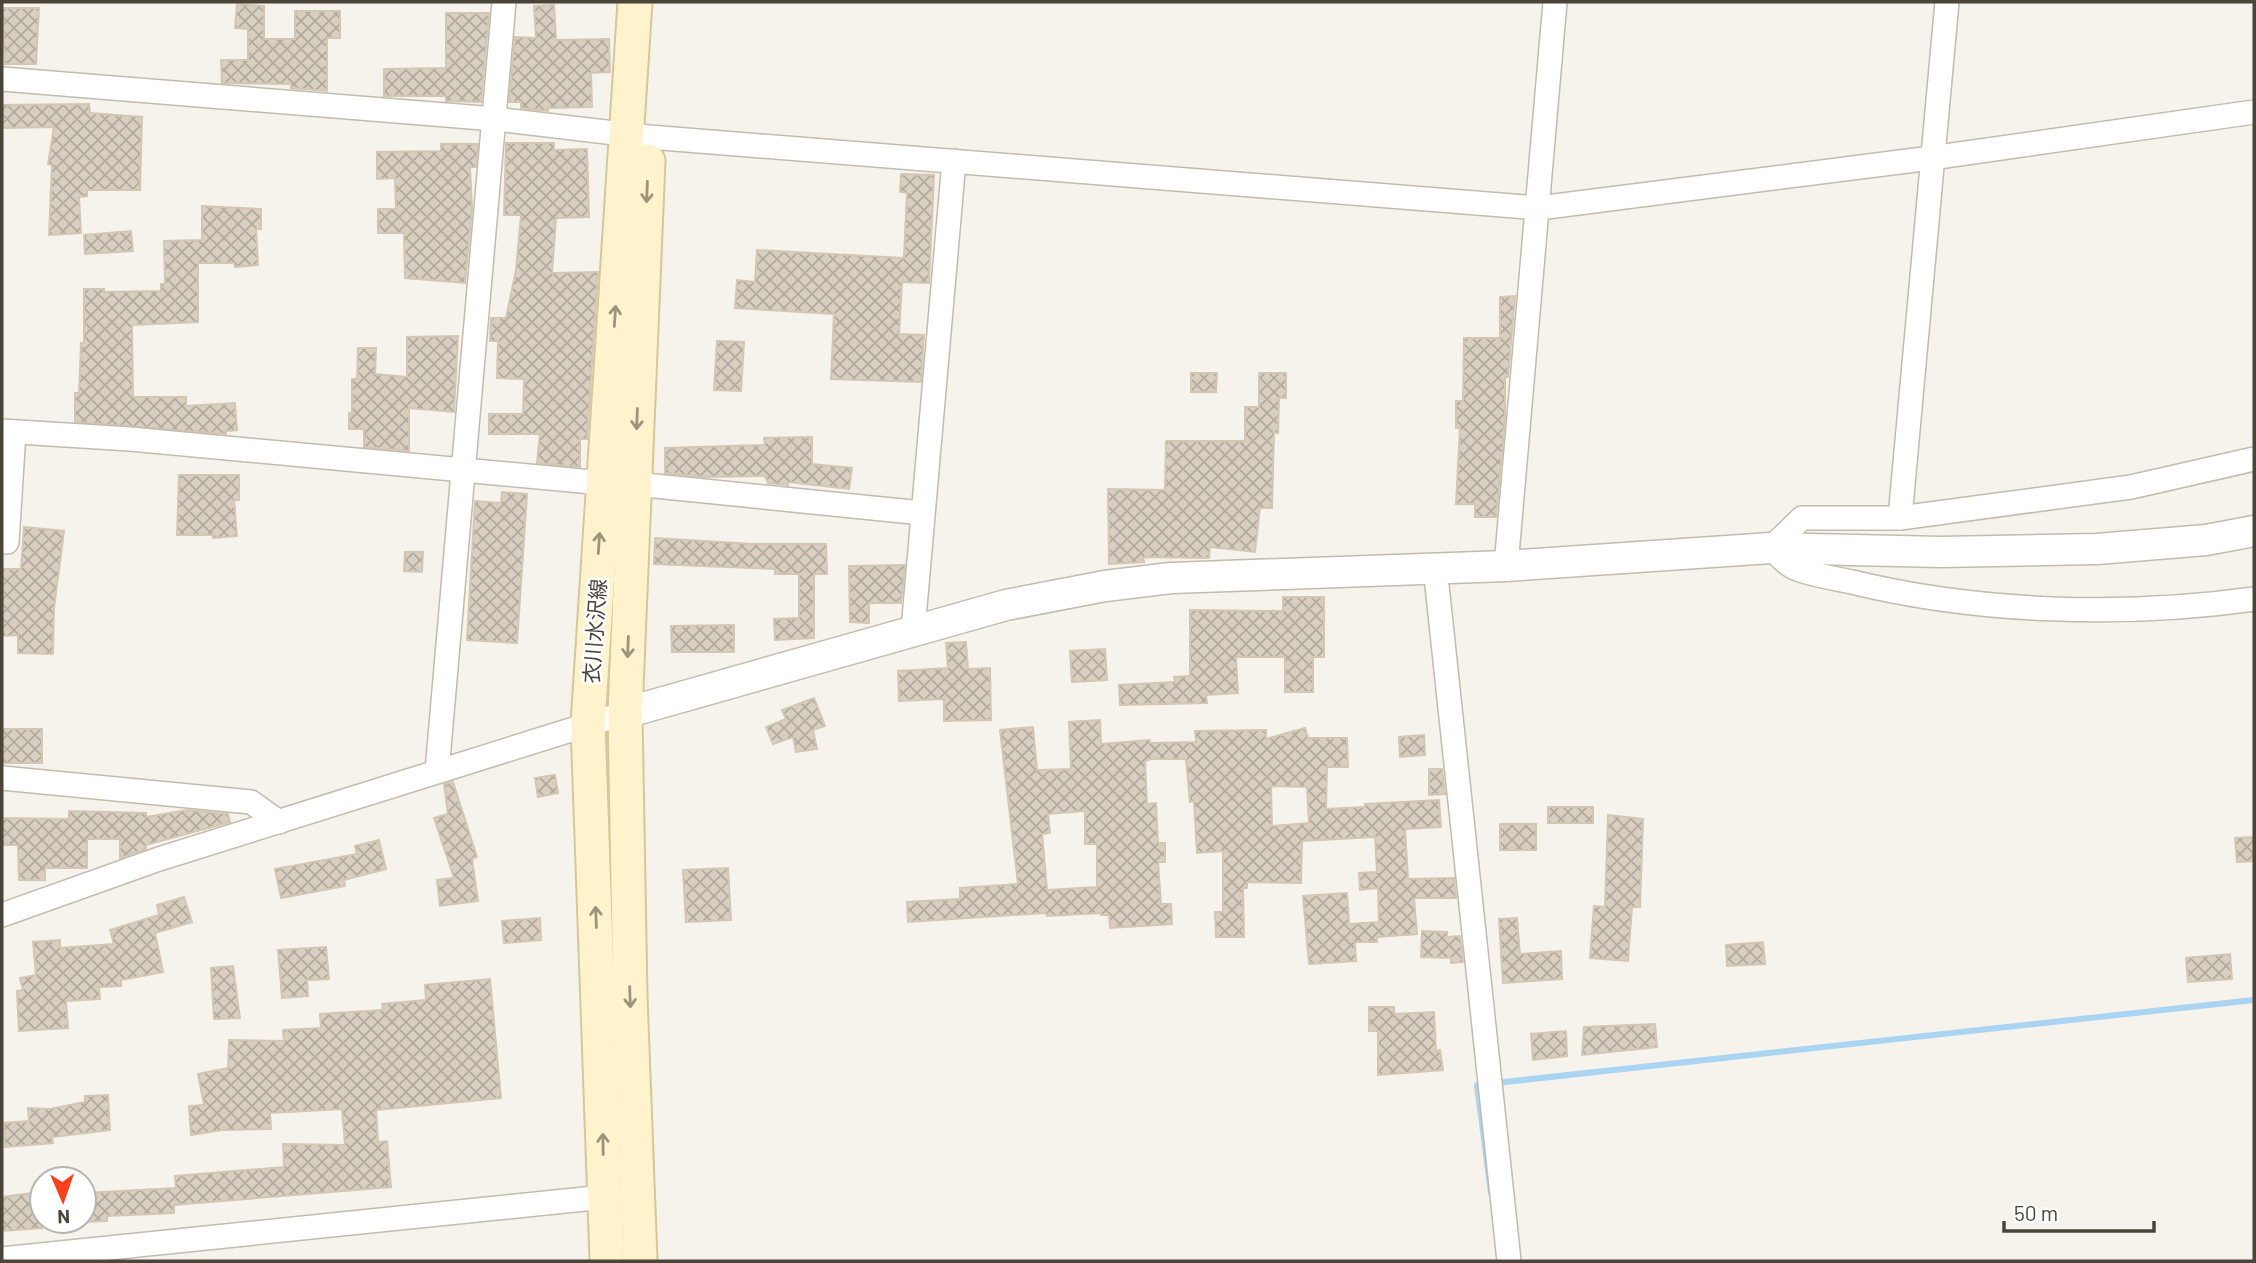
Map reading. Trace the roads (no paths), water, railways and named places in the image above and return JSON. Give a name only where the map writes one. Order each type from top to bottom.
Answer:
[{"type":"main road","name":"衣川水沢線","points":[[607,1261],[588,724],[619,484],[638,135],[635,2]]},
{"type":"main road","name":"衣川水沢線","points":[[638,135],[658,2]]},
{"type":"main road","name":"衣川水沢線","points":[[619,484],[630,996],[640,1261]]},
{"type":"street","points":[[437,771],[504,2]]},
{"type":"street","points":[[1506,566],[1555,2]]},
{"type":"street","points":[[1900,518],[1947,2]]},
{"type":"street","points":[[2,79],[495,119],[638,135],[1539,208],[1931,158],[2254,112]]},
{"type":"street","points":[[914,630],[954,161]]},
{"type":"street","points":[[2,542],[7,542],[8,431],[465,469],[922,513]]},
{"type":"street","points":[[1771,548],[1802,518],[1900,518],[2131,487],[2254,459]]},
{"type":"street","points":[[2,915],[159,859],[588,724],[914,630],[1006,606],[1105,586],[1158,579],[1506,566],[1771,548],[1941,552],[2043,551],[2206,540],[2254,530]]},
{"type":"street","points":[[1771,548],[1792,568],[1887,591],[1965,601],[2084,609],[2192,607],[2254,599]]},
{"type":"street","points":[[1435,567],[1509,1261]]},
{"type":"street","points":[[2,778],[251,802],[279,822]]},
{"type":"street","points":[[2,1259],[604,1197]]},
{"type":"waterway","points":[[1491,1193],[1477,1085],[2254,1000]]}]
